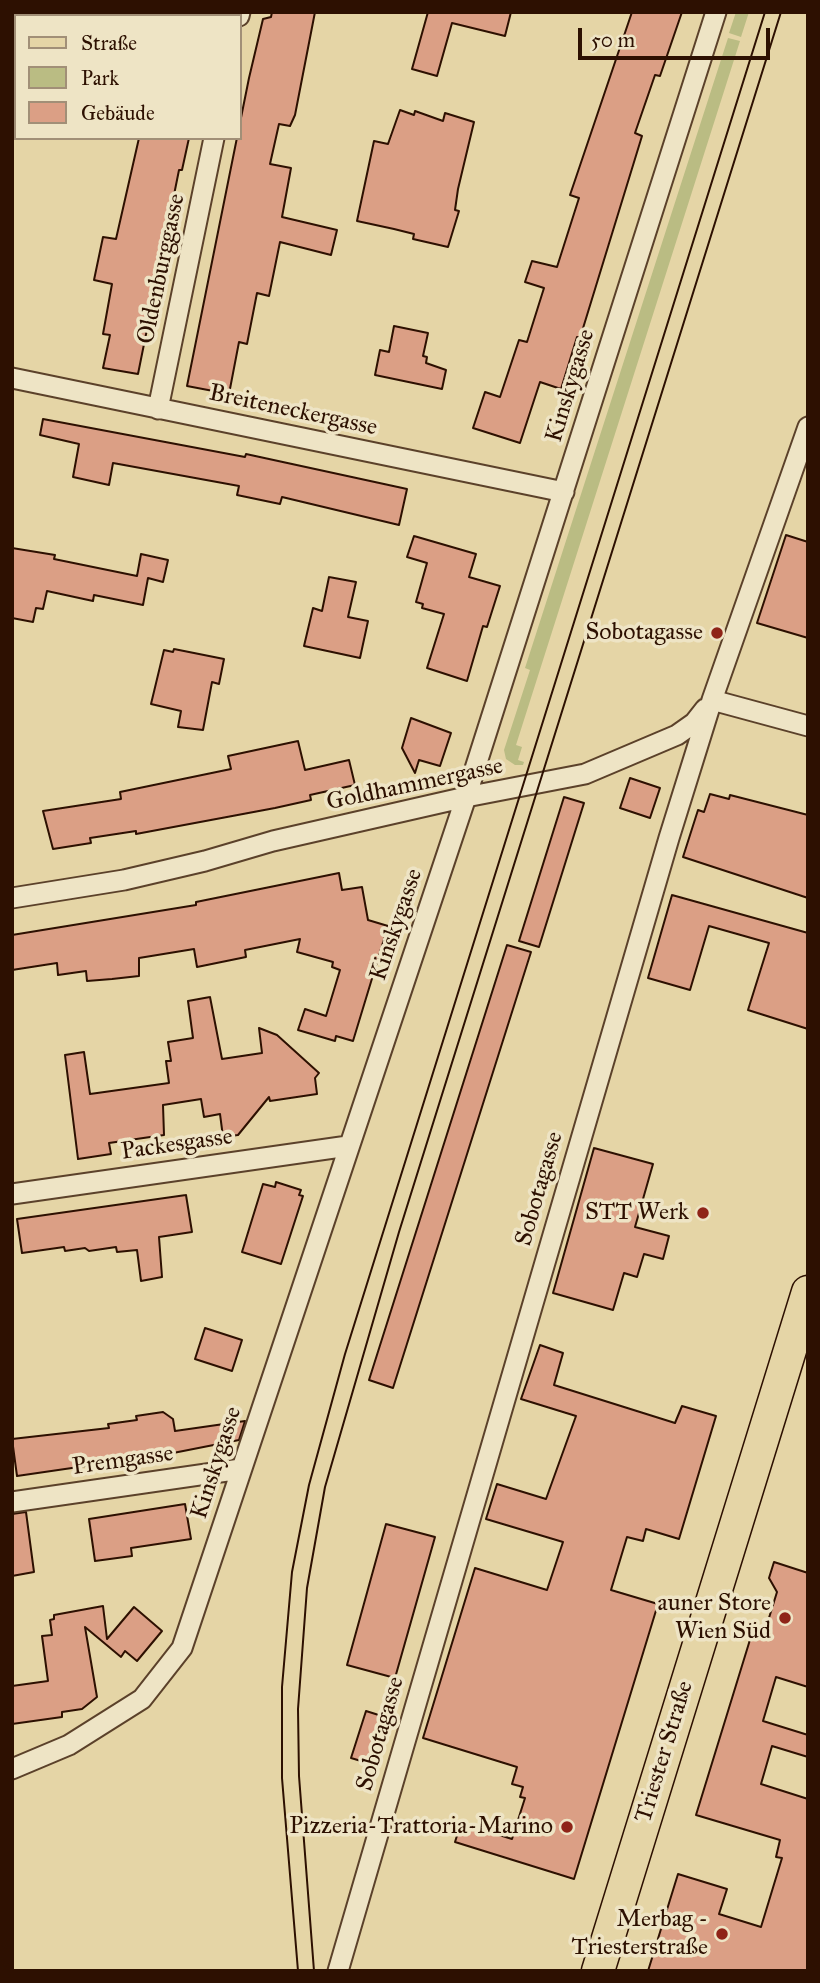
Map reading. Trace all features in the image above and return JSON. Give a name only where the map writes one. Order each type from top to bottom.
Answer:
[{"type":"main road","name":"Triester Straße","points":[[598,1971],[808,1292]]},
{"type":"street","name":"Kinskygasse","points":[[12,1769],[69,1745],[142,1699],[183,1648],[240,1469],[466,797],[716,12]]},
{"type":"street","name":"Oldenburggasse","points":[[158,409],[214,140]]},
{"type":"street","name":"Breiteneckergasse","points":[[12,378],[564,492]]},
{"type":"street","name":"Sobotagasse","points":[[338,1971],[653,891],[712,700],[808,427]]},
{"type":"street","points":[[712,700],[808,726]]},
{"type":"street","name":"Goldhammergasse","points":[[12,898],[124,880],[273,841],[466,797],[560,780],[606,767],[686,731],[712,700]]},
{"type":"street","name":"Packesgasse","points":[[12,1194],[348,1146]]},
{"type":"street","name":"Premgasse","points":[[12,1502],[240,1469]]},
{"type":"green space","points":[[736,12],[749,12],[741,37],[729,33]]},
{"type":"green space","points":[[728,38],[740,41],[516,745],[522,747],[518,760],[524,762],[523,765],[515,765],[506,759],[504,750],[530,670],[525,668]]},
{"type":"building","points":[[272,12],[315,12],[295,115],[290,126],[279,124],[270,164],[291,168],[282,217],[337,230],[331,255],[280,242],[269,296],[257,293],[247,344],[239,342],[229,394],[187,386],[237,140],[242,140],[242,113],[249,78],[263,19],[271,17]]},
{"type":"building","points":[[428,12],[511,12],[505,36],[452,23],[437,76],[412,69]]},
{"type":"building","points":[[632,12],[682,12],[660,76],[655,75],[635,133],[642,136],[580,338],[577,337],[561,389],[540,382],[520,443],[473,428],[485,392],[500,397],[519,340],[527,342],[544,288],[525,282],[532,261],[557,267],[579,198],[570,195]]},
{"type":"building","points":[[400,110],[414,115],[415,111],[443,121],[445,113],[474,122],[458,189],[455,210],[459,211],[448,247],[413,239],[414,234],[357,221],[374,141],[388,144]]},
{"type":"building","points":[[139,140],[189,140],[182,170],[179,170],[138,374],[103,368],[110,335],[103,334],[112,284],[94,280],[103,237],[116,239]]},
{"type":"building","points":[[394,326],[428,333],[423,356],[427,357],[426,363],[446,370],[442,389],[375,375],[380,350],[389,352]]},
{"type":"building","points":[[43,419],[245,457],[246,454],[407,489],[399,525],[282,497],[280,504],[237,495],[239,486],[113,463],[109,485],[73,477],[79,444],[40,435]]},
{"type":"building","points":[[786,535],[808,542],[808,638],[757,623]]},
{"type":"building","points":[[414,536],[476,554],[469,577],[500,586],[487,627],[483,626],[467,681],[427,668],[444,614],[422,608],[423,604],[416,602],[427,563],[407,557]]},
{"type":"building","points":[[12,548],[55,555],[54,559],[137,576],[141,554],[168,560],[163,582],[148,578],[143,605],[94,595],[93,601],[47,591],[43,609],[36,608],[33,622],[12,618]]},
{"type":"building","points":[[329,577],[356,582],[348,617],[368,621],[360,658],[304,646],[313,608],[322,611]]},
{"type":"building","points":[[174,649],[224,659],[219,684],[212,682],[203,730],[178,727],[181,711],[151,704],[164,650],[173,652]]},
{"type":"building","points":[[411,718],[451,733],[440,766],[419,760],[415,773],[402,748]]},
{"type":"building","points":[[298,741],[305,770],[349,760],[355,785],[310,795],[311,800],[275,808],[136,834],[136,831],[90,838],[91,843],[53,849],[43,811],[121,799],[120,792],[231,769],[228,756]]},
{"type":"building","points":[[630,778],[660,788],[650,818],[620,808]]},
{"type":"building","points":[[710,794],[729,799],[730,795],[808,815],[808,898],[683,857],[698,810],[704,812]]},
{"type":"building","points":[[564,797],[584,803],[539,947],[519,941]]},
{"type":"building","points":[[339,873],[342,890],[362,887],[368,920],[388,926],[353,1041],[336,1036],[335,1041],[298,1030],[305,1009],[326,1016],[340,970],[332,967],[333,962],[297,952],[300,939],[245,950],[246,957],[197,967],[194,949],[139,958],[139,976],[112,979],[87,981],[86,971],[58,975],[57,963],[12,970],[12,935],[196,905],[196,902]]},
{"type":"building","points":[[672,895],[808,933],[808,1029],[748,1010],[769,943],[709,926],[690,990],[648,978]]},
{"type":"building","points":[[507,945],[531,952],[393,1388],[369,1380]]},
{"type":"building","points":[[210,997],[222,1059],[262,1053],[259,1028],[277,1035],[319,1073],[315,1078],[317,1094],[270,1101],[269,1097],[238,1135],[223,1137],[220,1114],[204,1117],[201,1099],[163,1105],[164,1135],[109,1143],[111,1154],[78,1159],[65,1055],[84,1052],[90,1094],[169,1083],[166,1061],[171,1061],[168,1042],[193,1038],[188,1001]]},
{"type":"building","points":[[594,1148],[653,1164],[635,1227],[669,1236],[663,1259],[644,1254],[637,1277],[624,1273],[613,1310],[553,1293]]},
{"type":"building","points":[[276,1182],[301,1190],[299,1195],[303,1196],[281,1264],[242,1252],[263,1184],[275,1187]]},
{"type":"building","points":[[186,1195],[192,1232],[159,1237],[162,1277],[141,1281],[137,1250],[117,1252],[116,1247],[65,1251],[64,1247],[22,1253],[17,1219]]},
{"type":"building","points":[[205,1328],[242,1340],[232,1371],[195,1359]]},
{"type":"building","points":[[540,1345],[563,1353],[554,1385],[675,1423],[682,1406],[716,1416],[679,1539],[646,1529],[643,1541],[627,1537],[611,1590],[658,1604],[574,1879],[455,1842],[461,1823],[512,1839],[525,1798],[520,1797],[523,1787],[512,1784],[517,1767],[423,1738],[475,1568],[547,1590],[563,1542],[486,1519],[497,1484],[546,1499],[576,1416],[521,1399]]},
{"type":"building","points":[[163,1412],[173,1419],[175,1431],[245,1421],[239,1440],[168,1454],[17,1476],[12,1439],[109,1428],[108,1424],[137,1420],[136,1416]]},
{"type":"building","points":[[185,1504],[191,1539],[131,1548],[132,1556],[95,1561],[89,1519]]},
{"type":"building","points":[[26,1512],[34,1572],[12,1576],[12,1514]]},
{"type":"building","points":[[386,1524],[435,1537],[395,1678],[347,1665]]},
{"type":"building","points":[[774,1562],[808,1573],[808,1687],[776,1677],[763,1721],[808,1735],[808,1757],[772,1746],[761,1784],[808,1799],[808,1971],[648,1971],[678,1874],[727,1889],[719,1914],[761,1927],[782,1858],[776,1857],[780,1840],[696,1815],[753,1630],[764,1634],[777,1592],[769,1578]]},
{"type":"building","points":[[103,1606],[107,1639],[134,1607],[162,1631],[137,1661],[125,1651],[121,1657],[85,1627],[97,1697],[82,1709],[62,1712],[62,1717],[12,1724],[12,1686],[48,1681],[42,1636],[52,1635],[50,1620],[54,1619],[54,1615]]},
{"type":"building","points":[[366,1711],[385,1717],[371,1764],[351,1758]]},
{"type":"tram line","points":[[298,1971],[282,1778],[282,1687],[292,1572],[309,1485],[345,1354],[765,12]]},
{"type":"tram line","points":[[314,1971],[299,1776],[298,1709],[307,1588],[325,1487],[399,1232],[781,12]]},
{"type":"place","name":"Sobotagasse","points":[[717,633]]},
{"type":"place","name":"STT Werk","points":[[703,1213]]},
{"type":"place","name":"auner Store Wien Süd","points":[[785,1618]]},
{"type":"place","name":"Pizzeria-Trattoria-Marino","points":[[567,1827]]},
{"type":"place","name":"Merbag - Triesterstraße","points":[[722,1934]]}]
